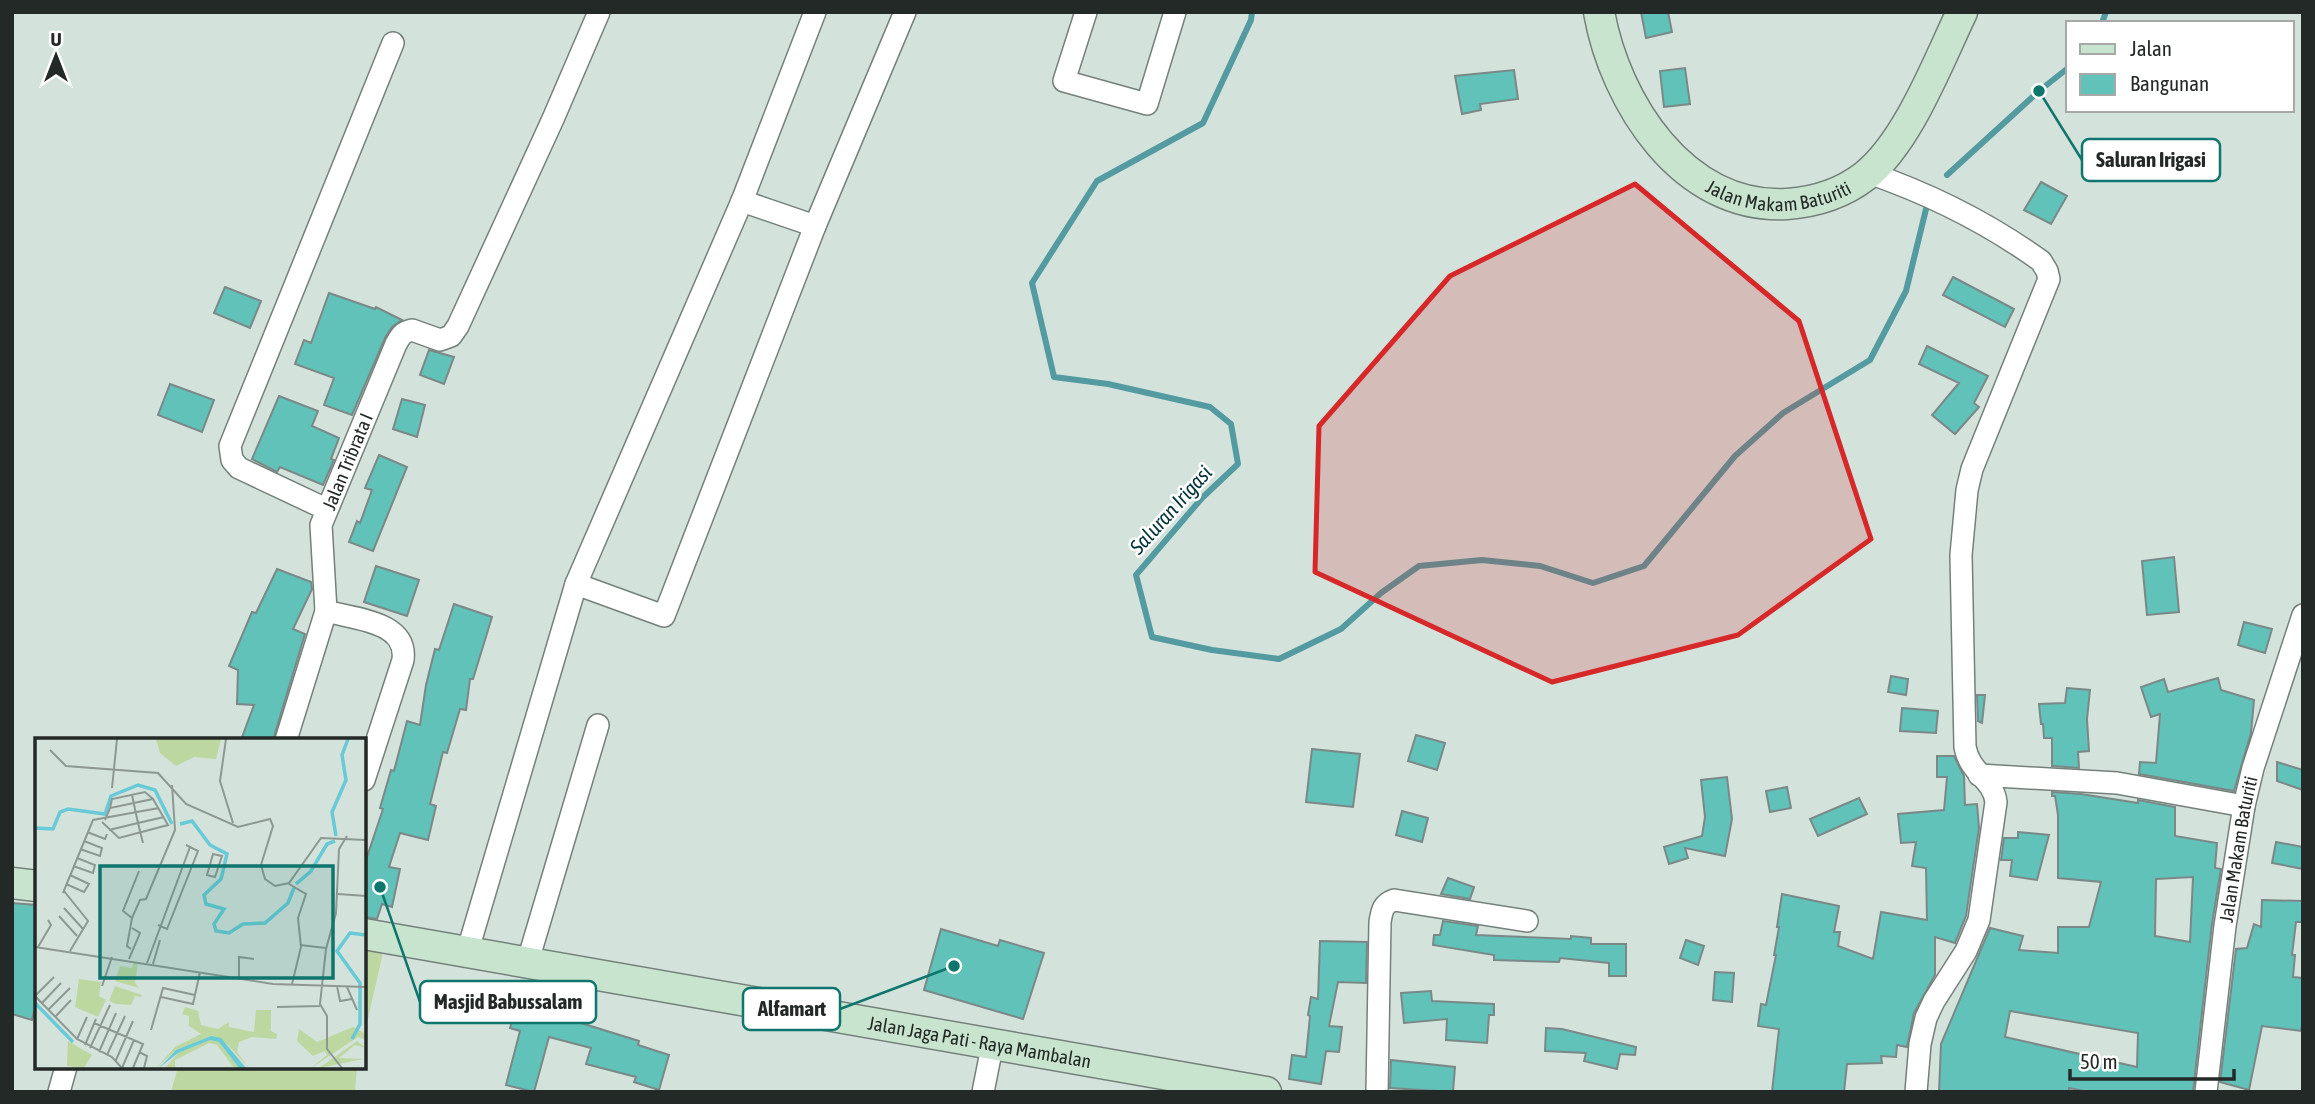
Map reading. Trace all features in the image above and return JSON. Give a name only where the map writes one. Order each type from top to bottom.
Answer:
[{"type":"street","name":"Jalan Tribrata I","points":[[287,738],[326,611],[321,525],[401,334],[412,330],[437,340],[445,339],[458,326],[599,12]]},
{"type":"street","points":[[467,953],[576,584],[742,201],[815,12]]},
{"type":"street","points":[[576,584],[664,616],[815,226],[905,12]]},
{"type":"street","points":[[1086,12],[1065,82],[1147,104],[1175,12]]},
{"type":"street","name":"Jalan Makam Baturiti","points":[[1599,12],[1609,56],[1629,100],[1657,141],[1708,185],[1751,201],[1778,205],[1796,204],[1832,195],[1868,173],[1890,151],[1901,136],[1962,12]]},
{"type":"street","points":[[326,509],[239,468],[232,460],[230,446],[393,43]]},
{"type":"street","points":[[1868,173],[1907,186],[1963,213],[2038,258],[2048,271],[2047,287],[1972,468],[1963,511],[1961,555],[1965,747],[1969,762],[1990,785],[1996,802],[1979,920],[1966,950],[1934,1000],[1926,1018],[1920,1044],[1916,1092]]},
{"type":"street","points":[[742,201],[815,226]]},
{"type":"street","points":[[326,611],[388,628],[399,637],[402,646],[402,660],[366,774]]},
{"type":"street","name":"Jalan Makam Baturiti","points":[[2206,1092],[2225,926],[2244,806],[2253,768],[2303,615]]},
{"type":"street","points":[[527,964],[598,725]]},
{"type":"street","points":[[1979,775],[2117,783],[2244,806]]},
{"type":"street","points":[[12,883],[35,886]]},
{"type":"street","points":[[1377,1092],[1380,922],[1381,910],[1386,903],[1394,900],[1527,921]]},
{"type":"street","name":"Jalan Jaga Pati - Raya Mambalan","points":[[366,934],[993,1042],[1266,1092]]},
{"type":"street","points":[[983,1092],[993,1042]]},
{"type":"street","points":[[58,1092],[65,1069]]},
{"type":"highlighted area","points":[[1635,184],[1799,321],[1871,539],[1738,635],[1552,682],[1315,572],[1319,426],[1450,276]]},
{"type":"green space","points":[[366,944],[384,948],[366,1027]]},
{"type":"green space","points":[[177,1069],[357,1069],[355,1092],[171,1092]]},
{"type":"building","points":[[1641,12],[1668,12],[1672,32],[1646,38]]},
{"type":"building","points":[[1685,68],[1690,104],[1664,107],[1660,71]]},
{"type":"building","points":[[1514,70],[1518,99],[1480,104],[1481,110],[1462,114],[1455,76]]},
{"type":"building","points":[[2041,182],[2067,196],[2051,224],[2024,210]]},
{"type":"building","points":[[1953,277],[2014,309],[2005,327],[1943,295]]},
{"type":"building","points":[[225,287],[261,301],[250,328],[214,313]]},
{"type":"building","points":[[329,293],[375,309],[376,307],[402,320],[392,327],[385,338],[352,415],[324,405],[334,378],[295,364],[304,340],[311,343]]},
{"type":"building","points":[[1927,346],[1988,376],[1974,403],[1979,407],[1955,434],[1932,415],[1959,383],[1919,364]]},
{"type":"building","points":[[429,350],[454,357],[444,384],[420,375]]},
{"type":"building","points":[[170,384],[214,400],[202,432],[158,415]]},
{"type":"building","points":[[279,396],[318,411],[312,426],[339,438],[331,459],[334,460],[323,485],[280,467],[277,472],[252,459]]},
{"type":"building","points":[[402,399],[425,405],[417,437],[393,429]]},
{"type":"building","points":[[379,455],[407,467],[373,551],[349,542],[357,521],[360,523],[372,490],[365,488]]},
{"type":"building","points":[[2174,557],[2179,612],[2147,615],[2142,561]]},
{"type":"building","points":[[376,566],[419,580],[407,616],[364,602]]},
{"type":"building","points":[[277,569],[311,582],[312,589],[293,629],[305,634],[274,738],[242,738],[254,705],[237,704],[238,670],[229,666],[252,612],[256,613]]},
{"type":"building","points":[[454,604],[492,617],[473,679],[470,679],[466,710],[460,709],[447,753],[443,752],[430,804],[436,806],[428,840],[400,833],[389,867],[400,869],[392,907],[382,904],[377,919],[366,917],[366,860],[383,809],[380,808],[391,770],[394,771],[407,721],[420,725],[435,649],[439,650]]},
{"type":"building","points":[[2244,622],[2272,629],[2265,653],[2238,645]]},
{"type":"building","points":[[1891,676],[1908,679],[1906,695],[1888,692]]},
{"type":"building","points":[[2218,678],[2221,690],[2254,700],[2251,733],[2234,791],[2139,774],[2140,762],[2156,763],[2160,714],[2151,717],[2141,687],[2164,679],[2168,692]]},
{"type":"building","points":[[2067,688],[2090,690],[2087,719],[2089,751],[2078,752],[2079,768],[2052,766],[2052,738],[2044,738],[2041,724],[2039,704],[2065,703]]},
{"type":"building","points":[[1977,695],[1985,695],[1982,723],[1978,721]]},
{"type":"building","points":[[1902,708],[1938,711],[1936,733],[1900,731]]},
{"type":"building","points":[[1416,735],[1445,743],[1437,770],[1408,761]]},
{"type":"building","points":[[1312,749],[1360,754],[1353,807],[1306,802]]},
{"type":"building","points":[[1937,756],[1954,756],[1964,776],[1965,805],[1977,804],[1979,828],[1966,916],[1955,943],[1935,937],[1935,975],[1914,1013],[1907,1047],[1897,1045],[1896,1057],[1881,1056],[1882,1063],[1847,1064],[1844,1092],[1772,1092],[1779,1029],[1758,1026],[1761,1004],[1766,1005],[1776,955],[1782,894],[1839,906],[1834,932],[1840,932],[1838,946],[1873,959],[1881,912],[1927,920],[1926,868],[1912,866],[1916,842],[1901,843],[1898,814],[1944,810],[1947,777],[1937,777]]},
{"type":"building","points":[[2277,762],[2303,770],[2303,790],[2277,781]]},
{"type":"building","points":[[1727,777],[1732,819],[1725,856],[1685,848],[1688,858],[1669,864],[1664,847],[1702,836],[1705,817],[1701,780]]},
{"type":"building","points":[[1787,787],[1791,808],[1770,812],[1766,791]]},
{"type":"building","points":[[2052,792],[2081,794],[2175,807],[2175,836],[2217,843],[2215,868],[2221,869],[2193,1092],[2088,1092],[2069,1088],[2069,1092],[1939,1092],[1941,1044],[1990,928],[2023,936],[2019,950],[2058,953],[2058,927],[2089,927],[2101,882],[2058,878],[2058,815],[2055,796],[2052,796]],"holes":[[[2193,877],[2190,942],[2155,936],[2156,879]],[[2010,1011],[2138,1033],[2137,1067],[2005,1037]]]},
{"type":"building","points":[[1859,798],[1867,814],[1818,836],[1810,819]]},
{"type":"building","points":[[1402,811],[1428,818],[1422,842],[1396,835]]},
{"type":"building","points":[[2018,832],[2049,835],[2037,880],[2010,876],[2012,860],[2001,860],[2004,838],[2018,838]]},
{"type":"building","points":[[2276,842],[2303,847],[2303,869],[2272,863]]},
{"type":"building","points":[[1448,878],[1474,887],[1470,899],[1441,894]]},
{"type":"building","points":[[2262,900],[2303,901],[2303,922],[2296,922],[2292,955],[2295,955],[2293,977],[2303,978],[2303,1020],[2301,1031],[2262,1026],[2249,1090],[2220,1082],[2236,949],[2247,948],[2254,924],[2261,927]]},
{"type":"building","points":[[12,903],[35,905],[35,1012],[32,1020],[12,1014]]},
{"type":"building","points":[[1443,921],[1478,926],[1476,935],[1571,939],[1571,936],[1591,938],[1591,944],[1626,944],[1626,976],[1609,976],[1609,963],[1560,958],[1559,962],[1494,960],[1494,955],[1433,945],[1434,935],[1440,935]]},
{"type":"building","points":[[941,929],[998,946],[1000,940],[1044,953],[1023,1019],[924,990]]},
{"type":"building","points":[[1686,940],[1704,946],[1698,965],[1680,958]]},
{"type":"building","points":[[1320,941],[1367,942],[1366,983],[1338,982],[1329,1026],[1342,1027],[1339,1052],[1326,1051],[1321,1084],[1289,1079],[1292,1055],[1306,1057],[1311,997],[1318,999]]},
{"type":"building","points":[[1715,972],[1734,973],[1732,1002],[1713,1000]]},
{"type":"building","points":[[524,981],[587,998],[581,1023],[639,1041],[638,1045],[669,1055],[659,1090],[634,1082],[636,1077],[586,1064],[591,1048],[549,1037],[534,1092],[506,1085],[520,1031],[510,1028]]},
{"type":"building","points":[[1431,991],[1432,1001],[1494,1004],[1494,1015],[1489,1015],[1487,1043],[1446,1040],[1447,1019],[1404,1023],[1401,993]]},
{"type":"building","points":[[1546,1028],[1562,1029],[1636,1047],[1635,1055],[1620,1054],[1617,1069],[1584,1061],[1586,1053],[1545,1051]]},
{"type":"building","points":[[1391,1060],[1455,1067],[1453,1092],[1390,1088]]},
{"type":"waterway","name":"Saluran Irigasi","points":[[1252,12],[1251,20],[1203,123],[1097,181],[1032,283],[1054,377],[1108,384],[1210,407],[1231,424],[1238,464],[1202,498],[1136,575],[1152,637],[1212,650],[1279,659],[1341,629],[1381,593],[1419,566],[1482,560],[1540,566],[1593,583],[1644,566],[1735,456],[1783,413],[1870,360],[1906,291],[1928,201]]},
{"type":"waterway","name":"Saluran Irigasi","points":[[2103,21],[2106,12]]},
{"type":"waterway","name":"Saluran Irigasi","points":[[1947,175],[2066,70]]},
{"type":"place","name":"Saluran Irigasi","points":[[2039,91]]},
{"type":"place","name":"Masjid Babussalam","points":[[380,887]]},
{"type":"place","name":"Alfamart","points":[[954,966]]}]
